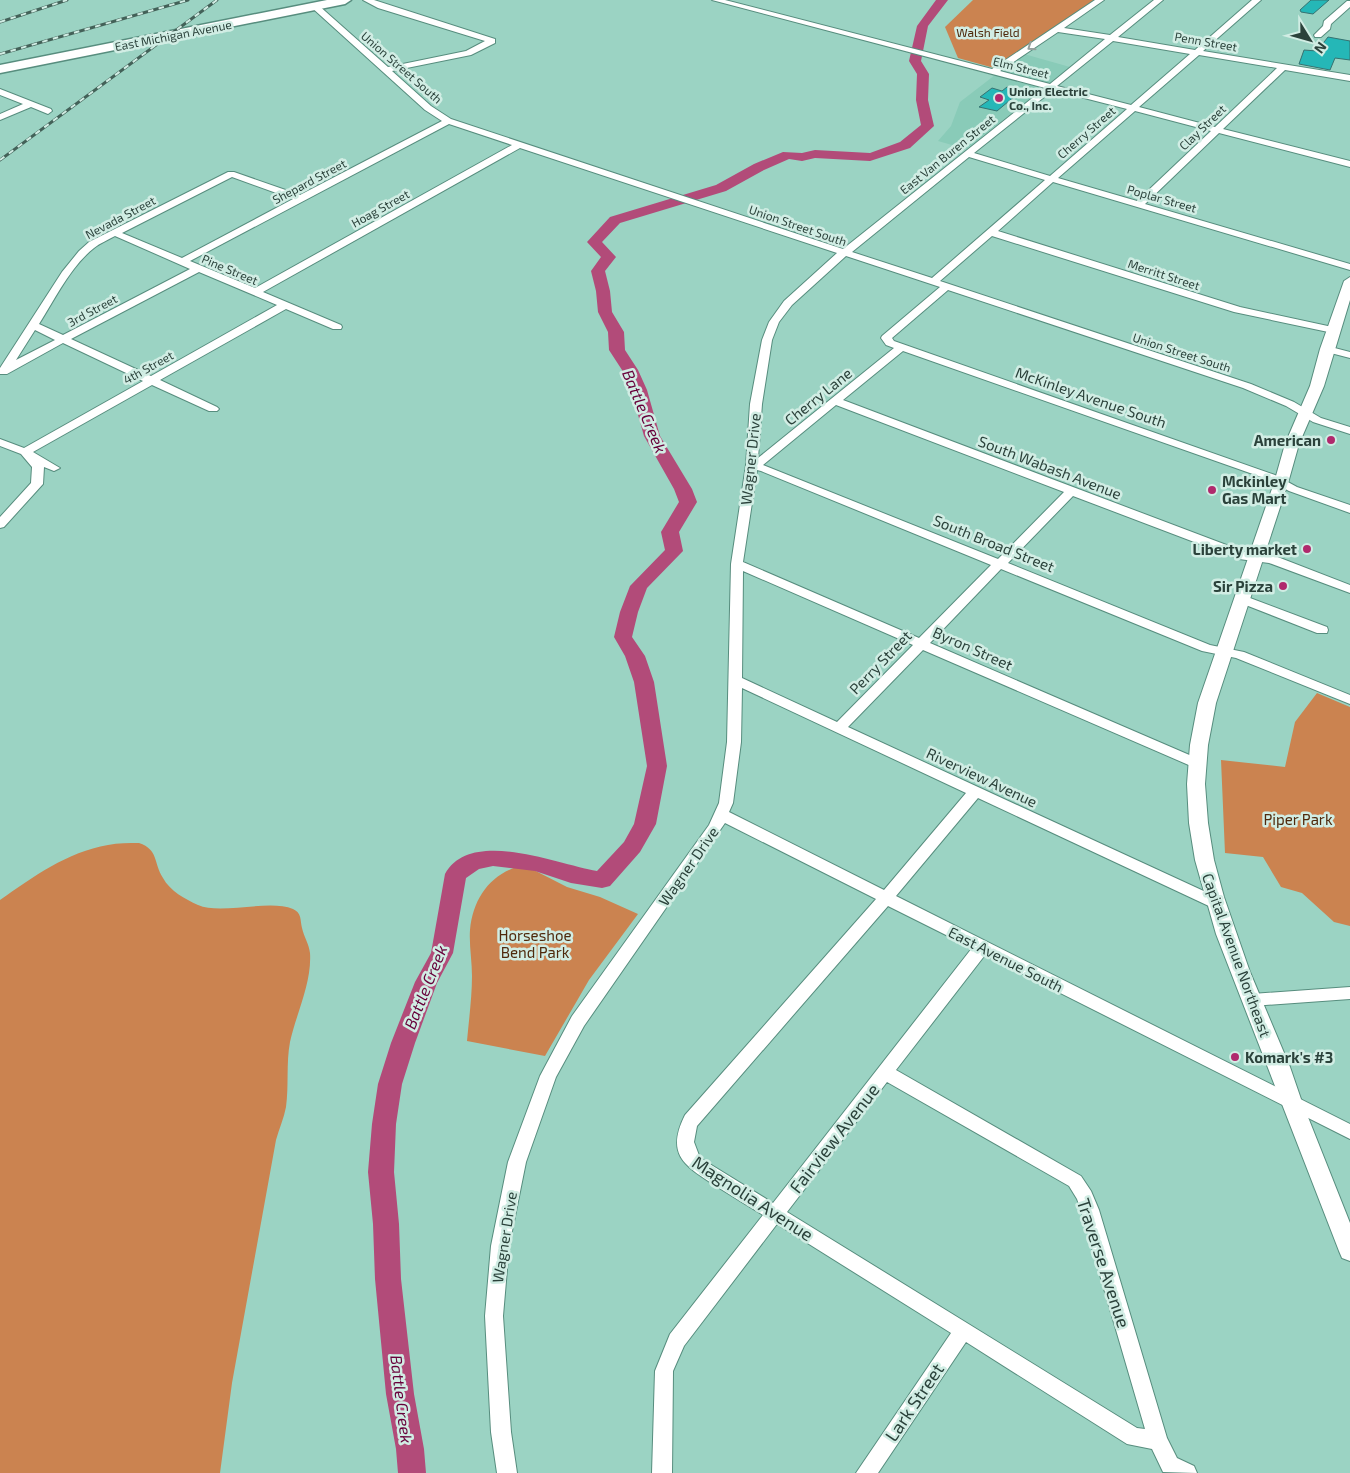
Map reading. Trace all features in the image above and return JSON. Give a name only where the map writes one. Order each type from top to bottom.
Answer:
[{"type":"highway","name":"East Michigan Avenue","points":[[0,69],[346,0]]},
{"type":"main road","name":"Capital Avenue Northeast","points":[[1350,281],[1327,349],[1317,386],[1304,412],[1292,444],[1281,483],[1206,703],[1199,734],[1195,791],[1198,830],[1209,885],[1287,1087],[1291,1102],[1350,1250]]},
{"type":"street","points":[[368,0],[381,6],[492,41],[468,53],[386,70]]},
{"type":"street","name":"Elm Street","points":[[716,0],[1350,164]]},
{"type":"street","points":[[993,72],[1100,0]]},
{"type":"street","name":"East Van Buren Street","points":[[844,254],[1159,0]]},
{"type":"street","name":"Cherry Street","points":[[932,283],[1257,0]]},
{"type":"street","points":[[1318,35],[1327,27],[1327,23],[1350,3]]},
{"type":"street","name":"Union Street South","points":[[314,6],[428,108],[448,121],[844,254],[1247,386],[1304,412]]},
{"type":"street","name":"Penn Street","points":[[1057,29],[1350,78]]},
{"type":"street","name":"Clay Street","points":[[1139,204],[1283,67]]},
{"type":"street","points":[[0,92],[48,111]]},
{"type":"street","points":[[0,117],[31,104]]},
{"type":"street","name":"Shepard Street","points":[[181,262],[448,121]]},
{"type":"street","name":"Hoag Street","points":[[254,293],[519,145]]},
{"type":"street","name":"Poplar Street","points":[[967,154],[1350,267]]},
{"type":"street","name":"Nevada Street","points":[[1,374],[32,325],[82,254],[92,244],[231,174],[302,199]]},
{"type":"street","name":"Merritt Street","points":[[991,232],[1238,310],[1333,330]]},
{"type":"street","name":"Pine Street","points":[[115,233],[337,327]]},
{"type":"street","name":"Wagner Drive","points":[[508,1473],[501,1432],[494,1316],[500,1246],[517,1162],[548,1076],[578,1021],[612,971],[681,878],[716,827],[722,815],[730,782],[734,742],[737,564],[752,465],[756,404],[767,340],[774,322],[788,303],[844,254]]},
{"type":"street","name":"3rd Street","points":[[1,374],[62,339],[197,269]]},
{"type":"street","points":[[895,345],[886,338],[946,287]]},
{"type":"street","name":"4th Street","points":[[25,452],[285,305]]},
{"type":"street","points":[[32,325],[213,409]]},
{"type":"street","name":"Cherry Lane","points":[[752,465],[761,461],[835,402],[895,345]]},
{"type":"street","name":"McKinley Avenue South","points":[[895,345],[1271,477],[1281,483],[1350,509]]},
{"type":"street","points":[[1327,349],[1350,355]]},
{"type":"street","name":"South Wabash Avenue","points":[[835,402],[1242,556],[1271,559],[1350,589]]},
{"type":"street","points":[[1304,412],[1317,420],[1350,431]]},
{"type":"street","points":[[0,442],[25,452],[54,468]]},
{"type":"street","points":[[0,524],[37,484],[38,466],[25,452]]},
{"type":"street","name":"South Broad Street","points":[[752,465],[765,468],[1000,562],[1198,644],[1239,655],[1350,700]]},
{"type":"street","name":"Perry Street","points":[[839,728],[1071,491]]},
{"type":"street","name":"Byron Street","points":[[737,564],[1196,762]]},
{"type":"street","points":[[1242,599],[1322,630]]},
{"type":"street","name":"Riverview Avenue","points":[[735,680],[1216,904]]},
{"type":"street","name":"Magnolia Avenue","points":[[975,792],[886,898],[691,1120],[684,1134],[687,1155],[694,1163],[962,1332],[1134,1437],[1158,1440]]},
{"type":"street","name":"East Avenue South","points":[[722,815],[1350,1132]]},
{"type":"street","name":"Fairview Avenue","points":[[662,1473],[664,1371],[677,1340],[982,947]]},
{"type":"street","points":[[1252,1000],[1350,993]]},
{"type":"street","name":"Traverse Avenue","points":[[886,1073],[1075,1181],[1085,1196],[1090,1210],[1158,1440]]},
{"type":"street","name":"Lark Street","points":[[866,1473],[962,1332]]},
{"type":"street","points":[[1158,1440],[1174,1470]]},
{"type":"shaded area","points":[[1024,54],[1070,67],[1049,84],[998,71]]},
{"type":"shaded area","points":[[995,75],[1044,88],[966,149],[938,141],[951,126],[960,102]]},
{"type":"green space","name":"Walsh Field","points":[[973,0],[1095,0],[994,68],[958,58],[945,27]]},
{"type":"green space","name":"Piper Park","points":[[1317,693],[1350,707],[1350,926],[1334,922],[1302,893],[1281,887],[1263,857],[1225,853],[1221,760],[1285,767],[1295,722]]},
{"type":"green space","points":[[139,843],[150,849],[153,853],[166,883],[174,891],[198,905],[208,908],[283,906],[293,909],[300,917],[310,953],[309,976],[290,1042],[286,1107],[276,1140],[232,1383],[220,1473],[0,1473],[0,900],[51,866],[78,853],[112,844]]},
{"type":"green space","name":"Horseshoe Bend Park","points":[[524,865],[567,887],[600,897],[638,914],[589,980],[545,1056],[467,1041],[472,984],[470,930],[475,907],[486,888],[502,873]]},
{"type":"building","points":[[1311,0],[1329,0],[1313,14],[1301,12],[1300,10]]},
{"type":"building","points":[[1328,37],[1350,41],[1350,60],[1335,58],[1330,70],[1299,64],[1304,50],[1317,51]]},
{"type":"building","name":"Union Electric Co., Inc.","points":[[1007,87],[1021,91],[997,111],[979,107],[989,100],[980,97],[992,88],[1002,91]]},
{"type":"waterway","name":"Battle Creek","points":[[412,1473],[410,1449],[400,1394],[388,1279],[386,1224],[381,1172],[384,1124],[390,1084],[403,1043],[426,982],[442,953],[456,874],[473,862],[493,858],[536,863],[571,875],[602,880],[632,847],[645,824],[657,766],[644,682],[635,656],[623,637],[629,612],[639,586],[674,551],[670,532],[688,502],[683,489],[652,436],[639,390],[630,370],[617,350],[616,332],[605,312],[603,291],[598,271],[609,257],[594,242],[615,220],[721,188],[759,167],[788,155],[802,157],[815,154],[870,157],[905,145],[928,126],[922,100],[923,74],[915,61],[922,26],[942,0]]},
{"type":"railway","points":[[0,22],[67,0]]},
{"type":"railway","points":[[0,54],[188,0]]},
{"type":"railway","points":[[0,160],[217,0]]},
{"type":"place","name":"Union Electric Co., Inc.","points":[[999,98]]},
{"type":"place","name":"American","points":[[1331,440]]},
{"type":"place","name":"Mckinley Gas Mart","points":[[1212,490]]},
{"type":"place","name":"Liberty market","points":[[1307,549]]},
{"type":"place","name":"Sir Pizza","points":[[1283,586]]},
{"type":"place","name":"Komark's #3","points":[[1235,1057]]}]
